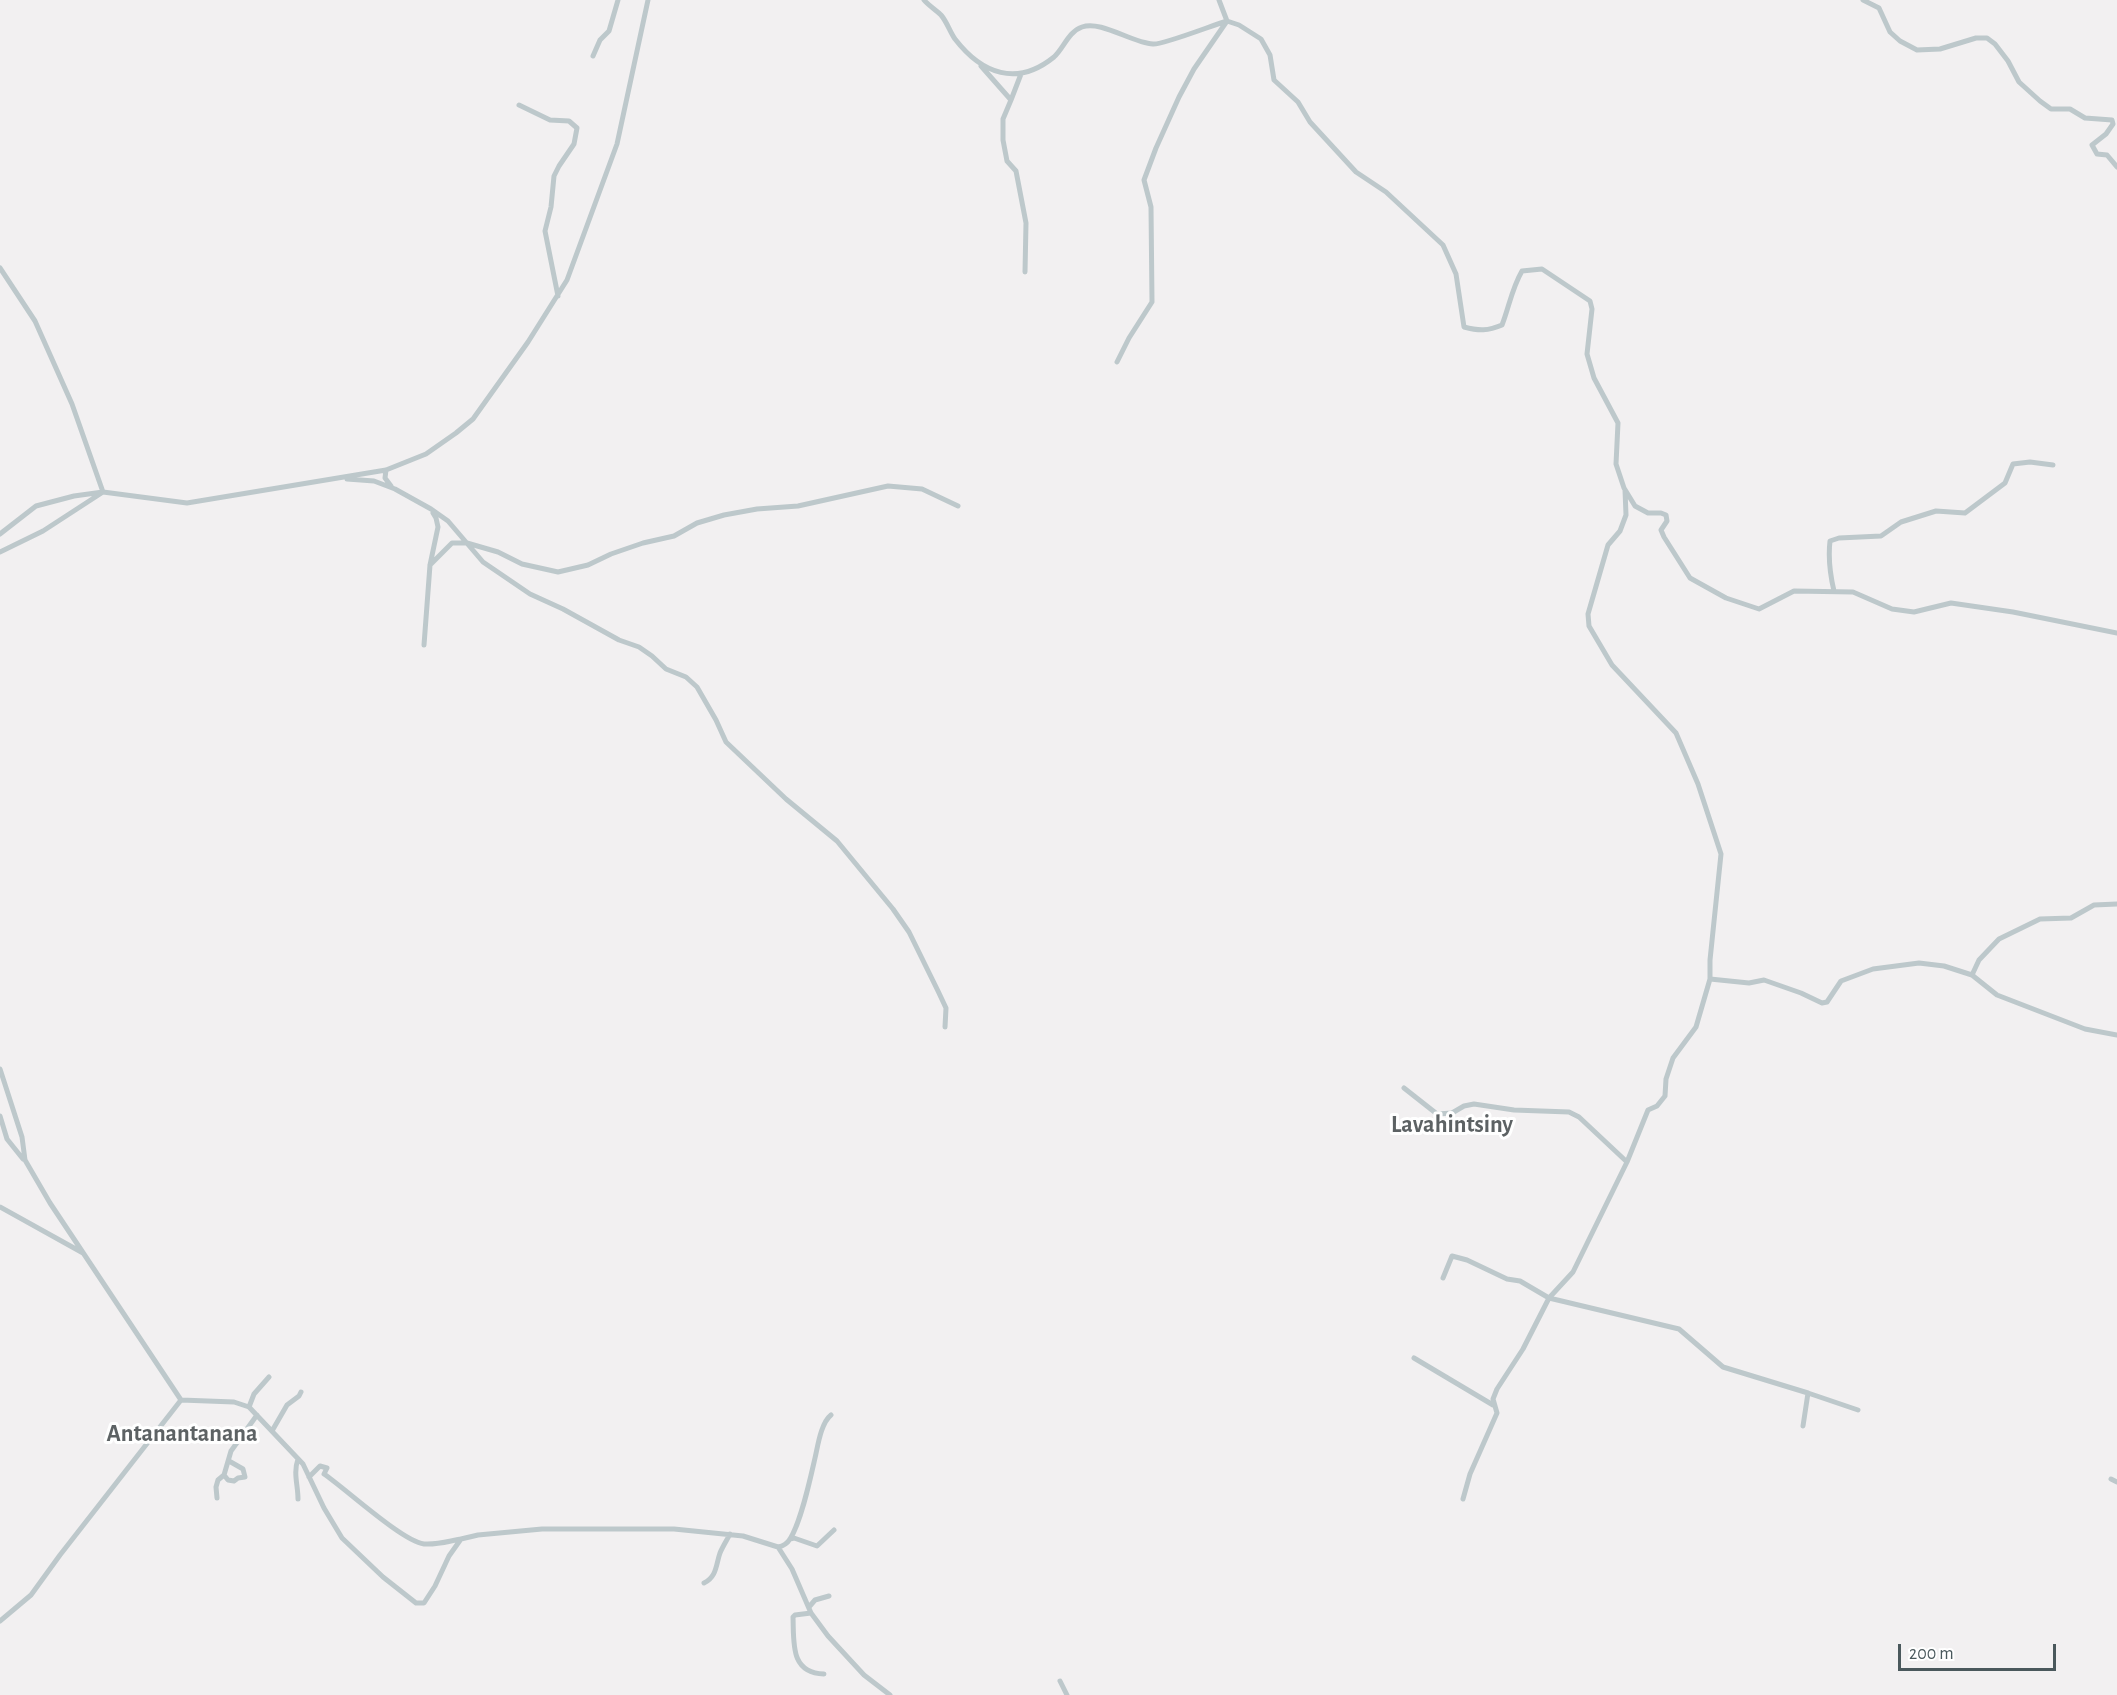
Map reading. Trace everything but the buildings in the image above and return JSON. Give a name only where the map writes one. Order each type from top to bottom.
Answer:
[{"type":"street","points":[[594,56],[600,40],[609,31],[618,0]]},
{"type":"street","points":[[0,534],[36,506],[74,496],[103,492],[187,503],[386,470],[426,454],[473,419],[567,280],[617,144],[648,0]]},
{"type":"street","points":[[924,0],[942,16],[955,39],[1011,100]]},
{"type":"street","points":[[1219,0],[1227,21]]},
{"type":"street","points":[[1863,0],[1879,8],[1890,32],[1900,41],[1917,50],[1940,50],[1976,38],[1987,39],[1995,44],[2008,61],[2019,82],[2051,109],[2070,110],[2085,118],[2112,120],[2111,129],[2092,145],[2097,154],[2107,155],[2117,167]]},
{"type":"street","points":[[980,64],[1006,74],[1021,74],[1055,56],[1068,38],[1082,27],[1097,26],[1143,43],[1156,45],[1227,21],[1239,25],[1261,39],[1270,56],[1274,80],[1298,102],[1310,122],[1356,172],[1386,192],[1443,246],[1456,274],[1464,327],[1480,331],[1502,325],[1510,306],[1513,287],[1522,271],[1542,269],[1590,301],[1592,309],[1587,354],[1594,378],[1618,423],[1616,464],[1624,488],[1635,506],[1648,513],[1666,515],[1666,521],[1661,530],[1690,578],[1726,598],[1759,609],[1794,591],[1853,592],[1892,609],[1914,612],[1951,603],[2098,627],[2117,633]]},
{"type":"street","points":[[1118,362],[1129,338],[1152,302],[1151,207],[1144,180],[1179,97],[1194,69],[1227,21]]},
{"type":"street","points":[[1021,74],[1003,119],[1003,140],[1007,161],[1016,171],[1020,202],[1026,223],[1024,272]]},
{"type":"street","points":[[519,105],[550,120],[569,121],[577,128],[574,144],[554,176],[551,207],[545,231],[558,296]]},
{"type":"street","points":[[0,268],[35,321],[72,405],[103,492]]},
{"type":"street","points":[[1834,591],[1830,573],[1830,541],[1839,538],[1881,536],[1900,522],[1936,511],[1965,513],[2006,483],[2013,464],[2030,462],[2053,465]]},
{"type":"street","points":[[386,470],[384,473],[387,482],[395,489]]},
{"type":"street","points":[[339,478],[374,480],[431,509],[448,520],[483,562],[530,594],[563,609],[619,640],[639,647],[666,669],[691,681],[716,720],[726,742],[786,799],[837,841],[893,909],[909,932],[946,1008],[945,1027]]},
{"type":"street","points":[[430,565],[452,543],[467,543],[498,552],[522,564],[558,572],[588,565],[643,543],[674,536],[697,523],[724,515],[757,509],[798,506],[888,486],[922,489],[958,506]]},
{"type":"street","points":[[1493,1405],[1497,1389],[1523,1349],[1549,1298],[1573,1272],[1627,1162],[1648,1110],[1657,1106],[1665,1096],[1666,1079],[1673,1058],[1696,1027],[1710,979],[1721,854],[1698,784],[1676,733],[1612,665],[1589,626],[1588,614],[1608,545],[1620,531],[1626,515],[1624,488]]},
{"type":"street","points":[[0,552],[43,531],[103,492]]},
{"type":"street","points":[[423,645],[430,565],[438,528],[431,509]]},
{"type":"street","points":[[1972,975],[1979,960],[2000,939],[2040,919],[2071,918],[2094,905],[2117,904]]},
{"type":"street","points":[[1710,979],[1749,983],[1764,980],[1822,1003],[1827,1002],[1841,981],[1873,969],[1919,963],[1944,966],[1972,975],[1997,995],[2085,1029],[2117,1035]]},
{"type":"street","points":[[0,1068],[22,1137],[25,1160]]},
{"type":"street","points":[[1404,1088],[1437,1114],[1452,1113],[1464,1106],[1474,1104],[1514,1110],[1569,1112],[1579,1117],[1627,1162]]},
{"type":"street","points":[[0,1116],[7,1139],[25,1160],[181,1400]]},
{"type":"street","points":[[0,1207],[85,1254]]},
{"type":"street","points":[[1443,1278],[1452,1256],[1467,1260],[1507,1279],[1520,1281],[1549,1298],[1679,1329],[1723,1367],[1858,1410]]},
{"type":"street","points":[[1414,1358],[1493,1405],[1497,1413],[1470,1474],[1463,1499]]},
{"type":"street","points":[[249,1407],[254,1394],[269,1377]]},
{"type":"street","points":[[272,1431],[287,1405],[301,1392]]},
{"type":"street","points":[[1803,1426],[1808,1393]]},
{"type":"street","points":[[181,1400],[234,1402],[249,1407],[298,1459],[342,1538],[383,1577],[416,1603],[423,1604],[461,1539]]},
{"type":"street","points":[[0,1621],[31,1595],[181,1400]]},
{"type":"street","points":[[217,1498],[218,1480],[224,1475],[231,1451],[257,1415]]},
{"type":"street","points":[[309,1477],[320,1466],[327,1468],[324,1474],[402,1534],[422,1544],[445,1544],[478,1535],[542,1529],[674,1529],[743,1536],[778,1547],[790,1539],[798,1523],[818,1443],[827,1418],[831,1415]]},
{"type":"street","points":[[298,1459],[295,1467],[298,1499]]},
{"type":"street","points":[[224,1475],[228,1480],[234,1481],[245,1476],[243,1469],[229,1461]]},
{"type":"street","points":[[790,1539],[794,1538],[817,1546],[834,1530]]},
{"type":"street","points":[[705,1583],[714,1575],[730,1534]]},
{"type":"street","points":[[778,1547],[792,1569],[810,1610],[828,1636],[864,1675],[890,1695]]},
{"type":"street","points":[[824,1674],[814,1674],[803,1667],[794,1651],[794,1617],[810,1610],[815,1600],[830,1596]]},
{"type":"street","points":[[1060,1681],[1067,1695]]},
{"type":"district","name":"Lavahintsiny","points":[[1452,1125]]},
{"type":"district","name":"Antanantanana","points":[[182,1434]]}]
